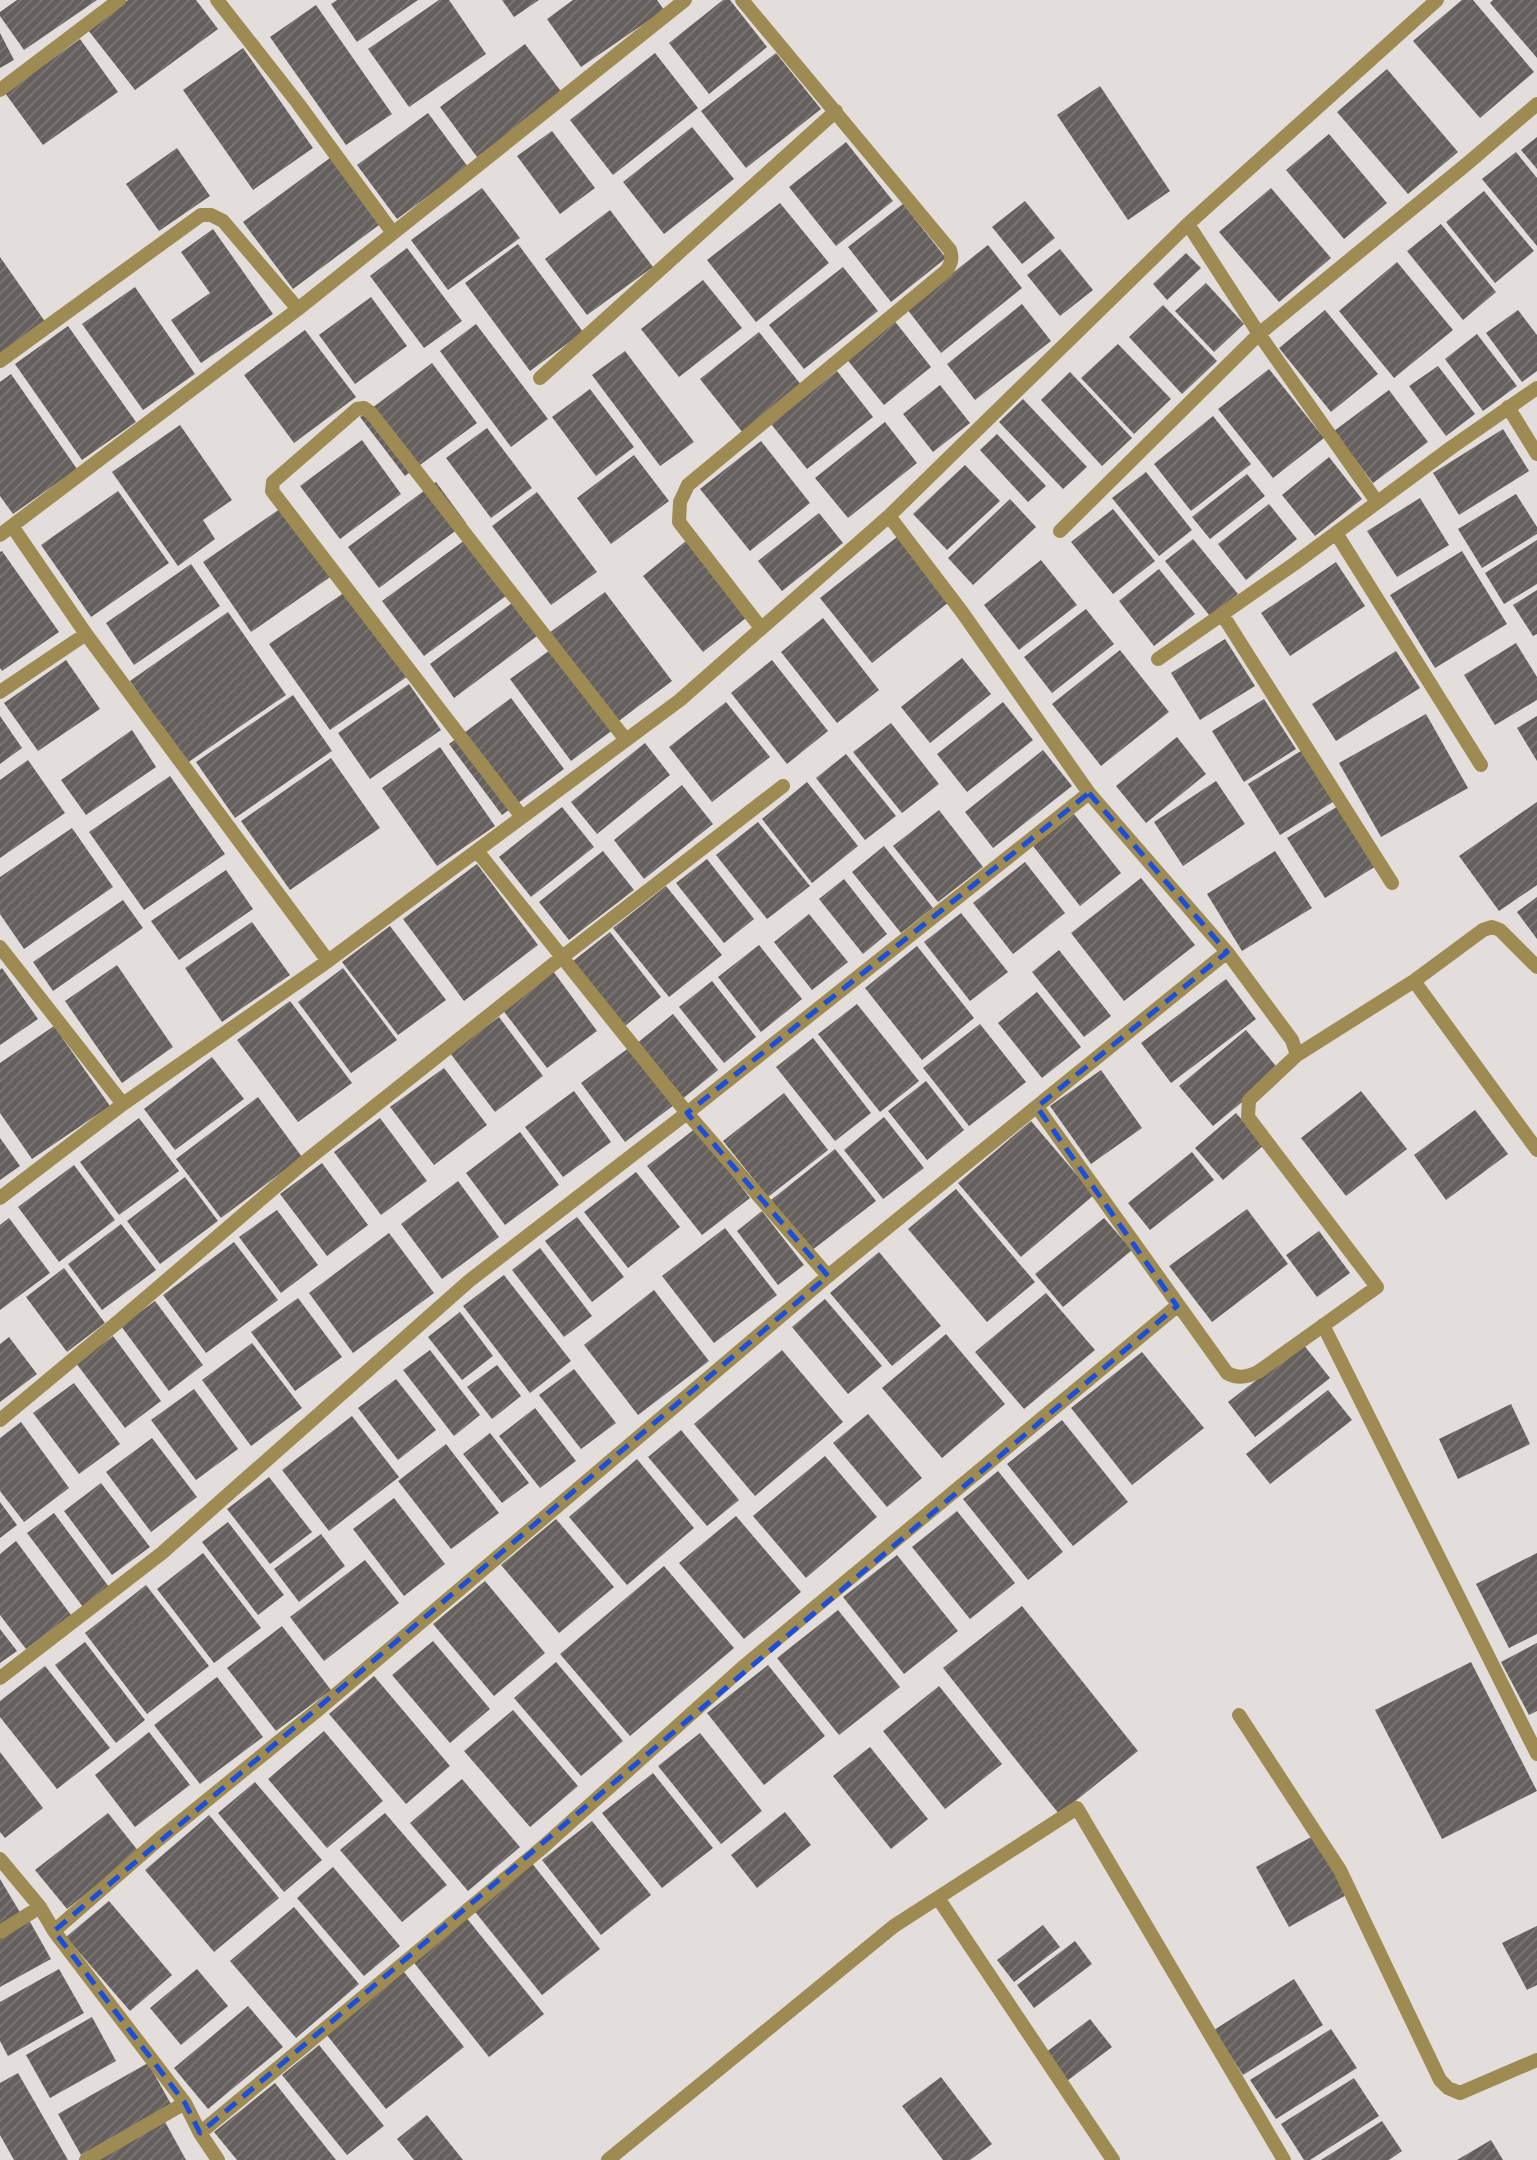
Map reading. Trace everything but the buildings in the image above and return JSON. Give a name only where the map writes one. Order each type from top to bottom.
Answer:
[{"type":"street","points":[[0,90],[119,0]]},
{"type":"street","points":[[217,0],[298,102],[393,233]]},
{"type":"street","points":[[328,961],[6,530],[298,309],[685,0]]},
{"type":"street","points":[[742,0],[950,250],[952,261],[946,271],[688,485],[680,502],[679,522],[761,628]]},
{"type":"street","points":[[0,1198],[124,1104],[328,961],[680,700],[888,516],[1188,224],[1437,0]]},
{"type":"street","points":[[1060,531],[1259,334],[1537,104]]},
{"type":"street","points":[[540,378],[836,111]]},
{"type":"street","points":[[0,361],[201,215],[211,215],[223,221],[298,309]]},
{"type":"street","points":[[1188,224],[1259,334],[1377,502]]},
{"type":"street","points":[[1158,659],[1537,388]]},
{"type":"street","points":[[1508,407],[1537,454]]},
{"type":"street","points":[[522,817],[272,491],[273,482],[357,409],[364,408],[371,413],[625,740]]},
{"type":"street","points":[[888,516],[962,612],[1089,793],[1227,952],[1292,1040],[1297,1055]]},
{"type":"street","points":[[1336,533],[1481,765]]},
{"type":"street","points":[[1222,614],[1392,883]]},
{"type":"street","points":[[0,692],[86,634]]},
{"type":"street","points":[[0,1420],[302,1164],[783,786]]},
{"type":"street","points":[[0,1678],[162,1553],[469,1281],[687,1113],[1089,793]]},
{"type":"street","points":[[477,851],[687,1113],[828,1276]]},
{"type":"street","points":[[1037,1107],[1227,1373],[1235,1378],[1249,1376],[1377,1287],[1248,1117],[1249,1100],[1297,1055],[1414,981],[1483,930],[1492,927],[1500,930],[1537,967]]},
{"type":"street","points":[[0,947],[124,1104]]},
{"type":"street","points":[[54,1931],[158,1840],[340,1691],[828,1276],[1227,952]]},
{"type":"street","points":[[1414,981],[1537,1150]]},
{"type":"street","points":[[200,2133],[543,1847],[742,1668],[1177,1306]]},
{"type":"street","points":[[1323,1325],[1537,1754]]},
{"type":"street","points":[[1239,1715],[1340,1870],[1440,2080],[1448,2088],[1461,2093],[1537,2060]]},
{"type":"street","points":[[608,2160],[894,1926],[1077,1808],[1284,2160]]},
{"type":"street","points":[[0,1859],[40,1907],[54,1931],[185,2103],[218,2160]]},
{"type":"street","points":[[938,1898],[1113,2160]]},
{"type":"street","points":[[0,1932],[40,1907]]},
{"type":"street","points":[[86,2160],[185,2103]]},
{"type":"highlighted area","points":[[1089,793],[1227,952],[1037,1107],[1177,1306],[200,2133],[185,2103],[54,1931],[828,1276],[687,1113]]}]
